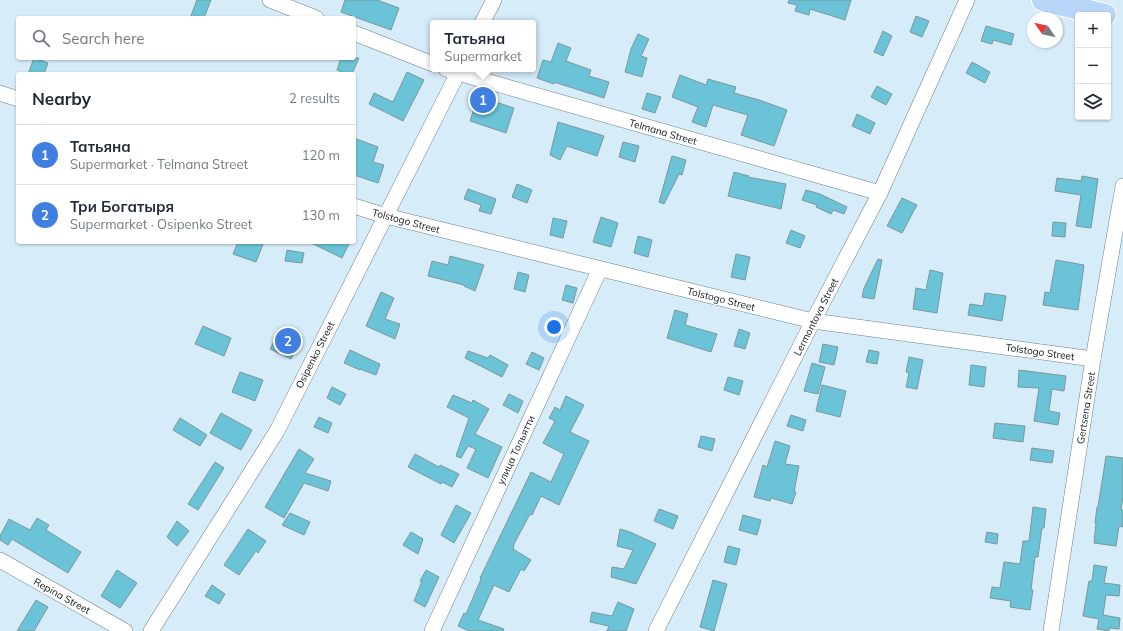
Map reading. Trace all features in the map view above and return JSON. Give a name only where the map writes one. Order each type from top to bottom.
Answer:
[{"type":"main road","points":[[1043,0],[1094,12]]},
{"type":"main road","points":[[1111,16],[1123,19]]},
{"type":"street","points":[[270,0],[311,16]]},
{"type":"street","points":[[484,20],[494,0]]},
{"type":"street","name":"Lermontova Street","points":[[656,631],[813,321],[880,193],[967,0]]},
{"type":"street","points":[[356,34],[430,63]]},
{"type":"street","name":"Osipenko Street","points":[[151,631],[277,431],[386,216],[454,72]]},
{"type":"street","name":"Telmana Street","points":[[462,72],[880,193]]},
{"type":"street","points":[[0,93],[16,98]]},
{"type":"street","name":"Gertsena Street","points":[[1051,631],[1093,359],[1123,186]]},
{"type":"street","name":"Tolstogo Street","points":[[356,207],[386,216],[813,321],[1093,359]]},
{"type":"street","name":"улица Тольятти","points":[[432,631],[600,269]]},
{"type":"street","name":"Repina Street","points":[[0,560],[125,631]]},
{"type":"building","points":[[197,0],[211,0],[205,16],[191,16]]},
{"type":"building","points":[[345,0],[377,0],[399,8],[391,30],[356,17],[356,16],[341,12]]},
{"type":"building","points":[[789,0],[851,0],[845,20],[810,9],[809,15],[795,11],[797,5],[788,3]]},
{"type":"building","points":[[916,16],[929,21],[922,37],[910,32]]},
{"type":"building","points":[[986,26],[1014,34],[1011,45],[993,40],[992,44],[981,41]]},
{"type":"building","points":[[883,31],[892,36],[883,56],[874,52]]},
{"type":"building","points":[[638,34],[649,39],[641,56],[647,58],[642,77],[625,72],[631,49]]},
{"type":"building","points":[[558,43],[571,48],[566,61],[591,70],[589,76],[609,82],[604,98],[537,78],[543,60],[551,62]]},
{"type":"building","points":[[356,58],[359,58],[353,72],[342,72],[337,70],[340,60],[356,60]]},
{"type":"building","points":[[33,60],[40,60],[48,63],[45,72],[29,72]]},
{"type":"building","points":[[972,62],[990,72],[985,83],[966,73]]},
{"type":"building","points":[[407,72],[424,80],[403,121],[369,104],[374,93],[393,102]]},
{"type":"building","points":[[680,75],[706,85],[708,79],[736,87],[734,93],[787,110],[774,146],[741,135],[748,115],[713,105],[706,127],[692,122],[698,107],[672,97]]},
{"type":"building","points":[[877,86],[892,94],[886,105],[871,97]]},
{"type":"building","points":[[647,93],[661,97],[655,113],[642,109]]},
{"type":"building","points":[[478,96],[514,108],[506,133],[470,121]]},
{"type":"building","points":[[857,114],[875,123],[870,134],[852,126]]},
{"type":"building","points":[[558,122],[604,136],[597,156],[567,146],[560,160],[550,155]]},
{"type":"building","points":[[356,139],[378,147],[373,162],[384,165],[378,183],[356,176]]},
{"type":"building","points":[[623,142],[639,146],[635,162],[619,157]]},
{"type":"building","points":[[672,156],[686,160],[682,175],[679,174],[664,204],[659,202]]},
{"type":"building","points":[[734,172],[749,176],[748,177],[786,184],[781,209],[728,196]]},
{"type":"building","points":[[1082,176],[1098,179],[1091,228],[1076,226],[1081,195],[1055,191],[1057,178],[1081,181]]},
{"type":"building","points":[[517,184],[532,190],[527,203],[512,197]]},
{"type":"building","points":[[468,189],[496,199],[491,214],[479,211],[481,205],[464,199]]},
{"type":"building","points":[[806,190],[820,194],[847,207],[844,214],[833,210],[831,214],[816,207],[817,205],[802,200]]},
{"type":"building","points":[[902,198],[917,205],[902,233],[887,226]]},
{"type":"building","points":[[601,217],[618,223],[611,247],[593,242]]},
{"type":"building","points":[[553,218],[567,221],[563,238],[550,235]]},
{"type":"building","points":[[1053,222],[1066,223],[1065,237],[1052,236]]},
{"type":"building","points":[[791,230],[805,236],[800,248],[786,243]]},
{"type":"building","points":[[638,236],[652,240],[648,257],[634,253]]},
{"type":"building","points":[[237,244],[263,244],[256,262],[233,254]]},
{"type":"building","points":[[313,244],[349,244],[342,258]]},
{"type":"building","points":[[287,250],[304,253],[302,263],[285,261]]},
{"type":"building","points":[[736,254],[750,257],[745,280],[731,277]]},
{"type":"building","points":[[450,256],[484,265],[475,291],[464,285],[428,276],[432,261],[448,265]]},
{"type":"building","points":[[878,259],[882,260],[874,299],[862,297],[864,288]]},
{"type":"building","points":[[1056,260],[1084,265],[1078,310],[1043,305],[1045,292],[1050,293]]},
{"type":"building","points":[[930,270],[943,273],[937,313],[913,309],[916,288],[926,290]]},
{"type":"building","points":[[518,272],[529,275],[525,292],[514,289]]},
{"type":"building","points":[[566,285],[577,288],[573,303],[562,300]]},
{"type":"building","points":[[381,292],[394,298],[385,319],[400,324],[395,339],[366,326]]},
{"type":"building","points":[[985,293],[1006,296],[1002,321],[968,315],[970,304],[983,306]]},
{"type":"building","points":[[675,310],[688,314],[685,325],[717,334],[711,352],[667,338]]},
{"type":"building","points":[[203,326],[231,338],[224,356],[195,344]]},
{"type":"building","points":[[281,328],[302,338],[291,359],[270,349]]},
{"type":"building","points":[[739,329],[750,333],[745,349],[734,346]]},
{"type":"building","points":[[823,344],[838,347],[834,365],[819,362]]},
{"type":"building","points":[[350,350],[380,364],[376,375],[344,363]]},
{"type":"building","points":[[869,350],[879,352],[877,364],[866,362]]},
{"type":"building","points":[[468,351],[488,358],[490,355],[508,365],[502,377],[465,358]]},
{"type":"building","points":[[532,352],[544,358],[539,370],[526,364]]},
{"type":"building","points":[[909,357],[923,360],[917,389],[906,387],[909,373],[906,372]]},
{"type":"building","points":[[812,363],[825,367],[818,394],[804,391]]},
{"type":"building","points":[[971,365],[986,367],[984,387],[969,385]]},
{"type":"building","points":[[1019,370],[1066,376],[1064,391],[1052,389],[1049,411],[1060,413],[1058,425],[1034,421],[1039,388],[1018,387]]},
{"type":"building","points":[[240,372],[263,380],[255,401],[232,392]]},
{"type":"building","points":[[728,377],[743,381],[739,395],[724,390]]},
{"type":"building","points":[[822,385],[846,391],[840,417],[816,411]]},
{"type":"building","points":[[332,387],[346,394],[340,405],[327,398]]},
{"type":"building","points":[[509,394],[523,401],[518,413],[503,405]]},
{"type":"building","points":[[453,395],[472,403],[473,400],[489,409],[475,434],[502,447],[488,478],[467,468],[476,449],[468,446],[461,458],[456,456],[469,418],[447,407]]},
{"type":"building","points":[[566,396],[584,405],[570,432],[589,441],[559,505],[541,496],[532,515],[530,514],[514,544],[513,549],[531,560],[524,571],[521,569],[509,592],[494,585],[478,620],[504,629],[503,631],[469,631],[458,626],[464,613],[466,614],[481,579],[480,578],[531,472],[551,482],[564,454],[543,443],[555,421],[549,418],[555,407],[560,410]]},
{"type":"building","points":[[221,413],[252,430],[241,450],[210,433]]},
{"type":"building","points":[[791,415],[806,420],[803,431],[787,426]]},
{"type":"building","points":[[319,417],[332,423],[328,433],[314,427]]},
{"type":"building","points":[[180,418],[207,435],[200,446],[173,430]]},
{"type":"building","points":[[995,423],[1025,426],[1023,442],[993,438]]},
{"type":"building","points":[[701,436],[715,439],[712,451],[698,447]]},
{"type":"building","points":[[775,441],[790,446],[785,464],[799,466],[794,492],[796,492],[792,504],[771,498],[770,501],[754,497],[763,465],[767,467]]},
{"type":"building","points":[[1032,448],[1054,451],[1052,463],[1030,460]]},
{"type":"building","points":[[299,449],[314,459],[305,473],[331,481],[328,491],[304,483],[284,518],[265,507]]},
{"type":"building","points":[[415,454],[439,467],[440,465],[459,474],[452,487],[442,482],[441,484],[408,467]]},
{"type":"building","points":[[1106,456],[1123,458],[1123,496],[1121,510],[1123,510],[1123,527],[1119,526],[1116,546],[1094,543],[1097,507]]},
{"type":"building","points":[[215,462],[224,468],[198,510],[188,504]]},
{"type":"building","points":[[456,505],[471,513],[454,543],[441,535]]},
{"type":"building","points":[[1033,507],[1046,509],[1038,557],[1035,557],[1030,610],[1010,607],[1011,601],[990,598],[992,587],[1000,588],[1004,562],[1020,564],[1023,541],[1029,541]]},
{"type":"building","points":[[659,509],[678,516],[673,529],[654,521]]},
{"type":"building","points":[[290,513],[310,522],[304,535],[282,525]]},
{"type":"building","points":[[743,515],[761,520],[757,535],[739,530]]},
{"type":"building","points":[[37,518],[49,525],[46,530],[81,552],[68,573],[12,539],[8,545],[0,540],[0,536],[9,519],[30,530]]},
{"type":"building","points":[[177,521],[189,531],[177,546],[167,537]]},
{"type":"building","points":[[248,529],[266,541],[258,553],[256,551],[239,575],[224,565]]},
{"type":"building","points":[[620,529],[656,544],[636,584],[611,577],[612,567],[624,569],[633,550],[617,546]]},
{"type":"building","points":[[411,532],[423,539],[418,554],[403,545]]},
{"type":"building","points":[[987,532],[998,534],[997,544],[985,542]]},
{"type":"building","points":[[728,546],[740,549],[736,565],[724,562]]},
{"type":"building","points":[[1094,565],[1107,567],[1104,583],[1120,585],[1119,596],[1106,595],[1103,615],[1120,618],[1119,629],[1109,628],[1109,631],[1097,629],[1099,619],[1083,616],[1089,581],[1092,581]]},
{"type":"building","points":[[117,570],[137,583],[120,608],[101,596]]},
{"type":"building","points":[[426,570],[439,577],[425,607],[414,601],[422,581],[420,581]]},
{"type":"building","points":[[713,580],[727,584],[714,631],[700,627]]},
{"type":"building","points":[[212,585],[225,594],[219,604],[205,596]]},
{"type":"building","points":[[36,600],[48,607],[34,631],[17,631]]},
{"type":"building","points":[[618,602],[634,609],[626,631],[607,631],[609,626],[590,622],[592,612],[612,616]]},
{"type":"place","name":"Татьяна","points":[[483,100]]},
{"type":"place","name":"Три Богатыря","points":[[288,341]]}]
